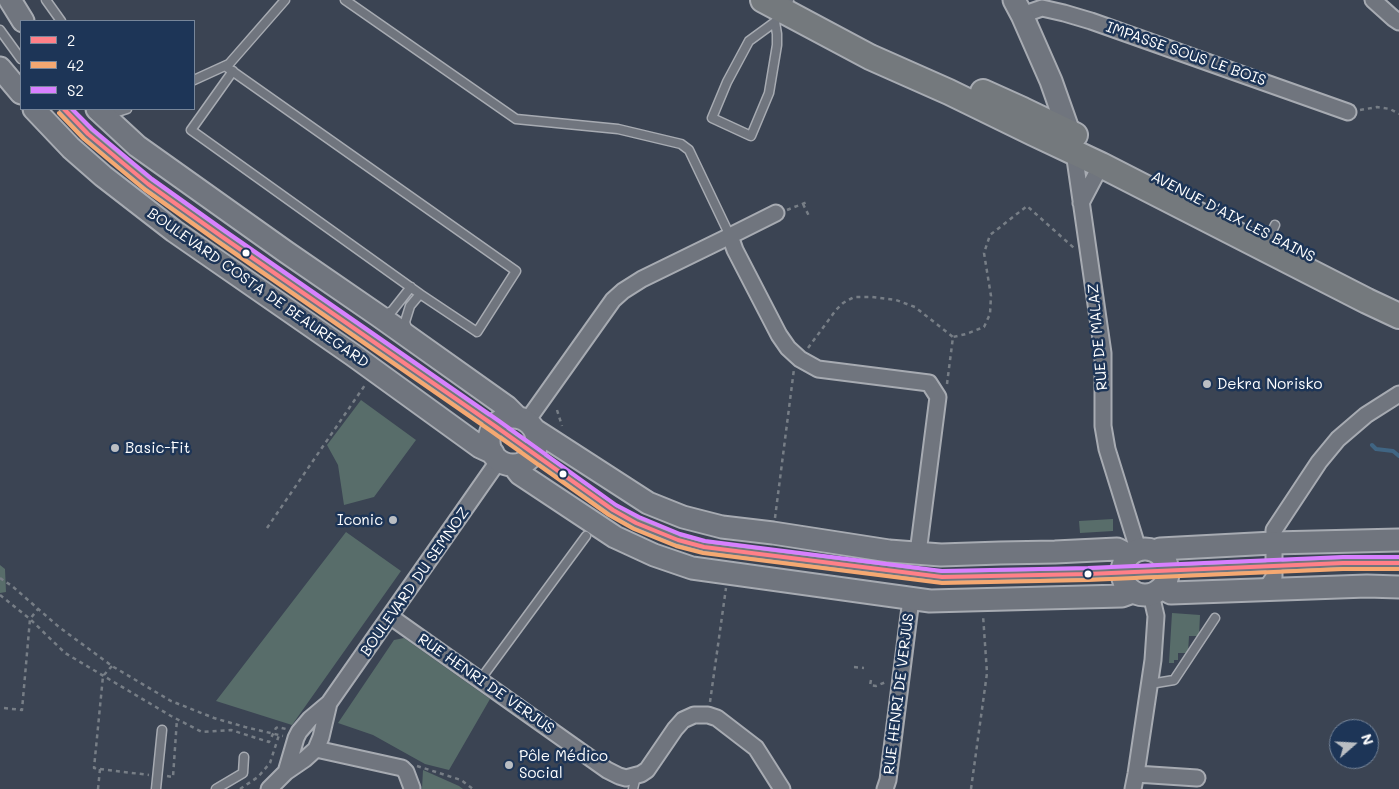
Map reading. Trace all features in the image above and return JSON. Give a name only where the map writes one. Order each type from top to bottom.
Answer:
[{"type":"main road","name":"AVENUE D'AIX LES BAINS","points":[[780,7],[870,57],[892,63],[930,80],[1032,133],[1071,142],[1399,301]]},
{"type":"main road","name":"AVENUE D'AIX LES BAINS","points":[[780,7],[876,44],[1023,110],[1071,142],[1101,165],[1270,237],[1367,302],[1399,316]]},
{"type":"street","points":[[10,0],[22,20]]},
{"type":"street","points":[[1374,0],[1399,22]]},
{"type":"street","points":[[1018,8],[1051,81],[1071,142]]},
{"type":"street","name":"IMPASSE SOUS LE BOIS","points":[[1018,8],[1042,8],[1100,24],[1348,112]]},
{"type":"street","points":[[0,68],[20,92]]},
{"type":"street","points":[[1023,110],[1040,104],[1046,95],[1051,81]]},
{"type":"street","name":"BOULEVARD COSTA DE BEAUREGARD","points":[[35,110],[71,148],[102,176],[174,231],[480,447],[502,459],[520,474],[615,538],[654,555],[692,568],[930,601],[1122,596],[1154,586],[1170,593],[1367,586],[1399,587]]},
{"type":"street","points":[[100,112],[137,146],[160,163],[380,316],[507,407],[526,423],[648,503],[683,517],[722,527],[890,551],[941,555],[1117,549],[1136,557],[1162,556],[1166,563],[1154,586],[1156,616],[1154,660],[1133,789]]},
{"type":"street","name":"RUE DE MALAZ","points":[[1071,142],[1103,353],[1103,426],[1107,449],[1136,557]]},
{"type":"street","points":[[1081,203],[1101,165]]},
{"type":"street","points":[[526,423],[613,300],[623,291],[642,279],[776,213]]},
{"type":"street","points":[[730,236],[735,250],[779,335],[788,348],[800,359],[818,369],[929,382],[938,397],[918,553]]},
{"type":"street","points":[[1266,589],[1274,577],[1274,530],[1319,462],[1338,439],[1366,415],[1399,394]]},
{"type":"street","points":[[504,419],[526,423],[537,442],[533,454],[528,460],[521,464],[502,459],[490,446],[491,432],[495,426],[504,419]]},
{"type":"street","name":"BOULEVARD DU SEMNOZ","points":[[286,772],[297,735],[310,719],[329,703],[502,459]]},
{"type":"street","points":[[1154,586],[1127,587],[1123,580],[1136,557],[1160,549],[1273,542],[1399,540]]},
{"type":"street","name":"RUE HENRI DE VERJUS","points":[[885,789],[888,780],[911,599]]},
{"type":"street","name":"RUE HENRI DE VERJUS","points":[[391,616],[608,770],[635,783],[648,770],[683,720],[694,715],[708,715]]},
{"type":"street","name":"BOULEVARD DU SEMNOZ","points":[[316,749],[321,737],[329,703]]},
{"type":"street","points":[[708,715],[717,718],[756,748],[782,789]]},
{"type":"street","points":[[269,789],[286,772],[306,759],[316,749],[409,768],[412,788]]},
{"type":"street","points":[[1136,774],[1198,778]]},
{"type":"lane","points":[[46,0],[60,20]]},
{"type":"lane","points":[[195,80],[229,64],[285,0]]},
{"type":"lane","points":[[345,0],[516,120],[618,129],[681,144],[689,150],[730,236]]},
{"type":"lane","points":[[780,7],[777,45],[769,93],[752,136],[712,118],[727,82],[749,41],[780,7]]},
{"type":"lane","points":[[0,30],[20,58]]},
{"type":"lane","points":[[226,66],[516,271],[477,332],[420,294],[191,130],[233,71]]},
{"type":"lane","points":[[65,110],[88,134],[148,184],[613,510],[636,523],[664,535],[704,547],[942,577],[992,577],[1136,557],[1154,586],[1273,566],[1399,563]]},
{"type":"lane","points":[[100,112],[118,110]]},
{"type":"lane","points":[[380,316],[392,311],[411,287]]},
{"type":"lane","points":[[410,338],[405,322],[410,306],[420,294]]},
{"type":"lane","points":[[480,680],[586,536]]},
{"type":"lane","points":[[1150,684],[1174,680],[1215,618]]},
{"type":"lane","points":[[156,789],[162,730]]},
{"type":"lane","points":[[216,789],[243,773],[244,757]]},
{"type":"path","points":[[1348,112],[1377,107],[1390,109],[1399,114]]},
{"type":"path","points":[[776,213],[805,203],[809,216]]},
{"type":"path","points":[[946,389],[953,337],[984,327],[990,314],[991,296],[984,253],[990,235],[1027,206],[1090,263]]},
{"type":"path","points":[[267,528],[365,385]]},
{"type":"path","points":[[557,410],[563,433]]},
{"type":"path","points":[[0,578],[12,586],[58,627],[112,666],[171,701],[214,718],[273,734],[297,735]]},
{"type":"path","points":[[708,715],[726,584]]},
{"type":"path","points":[[0,595],[30,619],[65,653],[171,716],[202,732],[231,730],[269,742],[278,727],[297,735]]},
{"type":"path","points":[[4,708],[22,710],[30,619],[38,609]]},
{"type":"path","points":[[971,789],[987,673],[983,614]]},
{"type":"path","points":[[98,789],[100,769],[94,768],[103,676],[112,666]]},
{"type":"path","points":[[854,667],[864,668]]},
{"type":"path","points":[[871,680],[870,685],[880,685],[890,677]]},
{"type":"path","points":[[240,789],[258,777],[270,763],[279,735]]},
{"type":"path","points":[[409,768],[461,780],[473,789]]},
{"type":"green space","points":[[361,400],[416,440],[374,497],[344,505],[338,465],[327,445]]},
{"type":"green space","points":[[1113,519],[1113,531],[1080,533],[1079,521]]},
{"type":"green space","points":[[346,532],[401,571],[292,725],[216,701]]},
{"type":"green space","points":[[0,565],[5,569],[6,592],[0,593]]},
{"type":"green space","points":[[1172,613],[1200,615],[1199,636],[1189,636],[1188,653],[1178,653],[1178,660],[1174,660],[1174,663],[1169,663]]},
{"type":"green space","points":[[404,638],[490,699],[449,770],[425,764],[373,735],[338,723],[394,640]]},
{"type":"green space","points":[[423,770],[459,786],[463,789],[422,789]]},
{"type":"waterway","points":[[1372,445],[1376,449],[1393,451],[1399,456]]},
{"type":"transit line","name":"2","points":[[65,110],[88,134],[148,184],[221,236],[613,510],[636,523],[678,540],[704,547],[942,577],[1088,574],[1343,563],[1399,563]]},
{"type":"transit line","name":"S2","points":[[73,110],[92,129],[152,179],[616,505],[680,534],[705,541],[942,571],[1088,568],[1343,557],[1399,557]]},
{"type":"transit line","name":"42","points":[[59,113],[84,139],[144,189],[217,241],[609,515],[634,529],[676,546],[703,553],[942,583],[1088,580],[1343,569],[1399,569]]},
{"type":"place","name":"Dekra Norisko","points":[[1207,384]]},
{"type":"place","name":"Basic-Fit","points":[[115,448]]},
{"type":"place","name":"Iconic","points":[[393,520]]},
{"type":"place","name":"Pôle Médico Social","points":[[509,765]]}]
